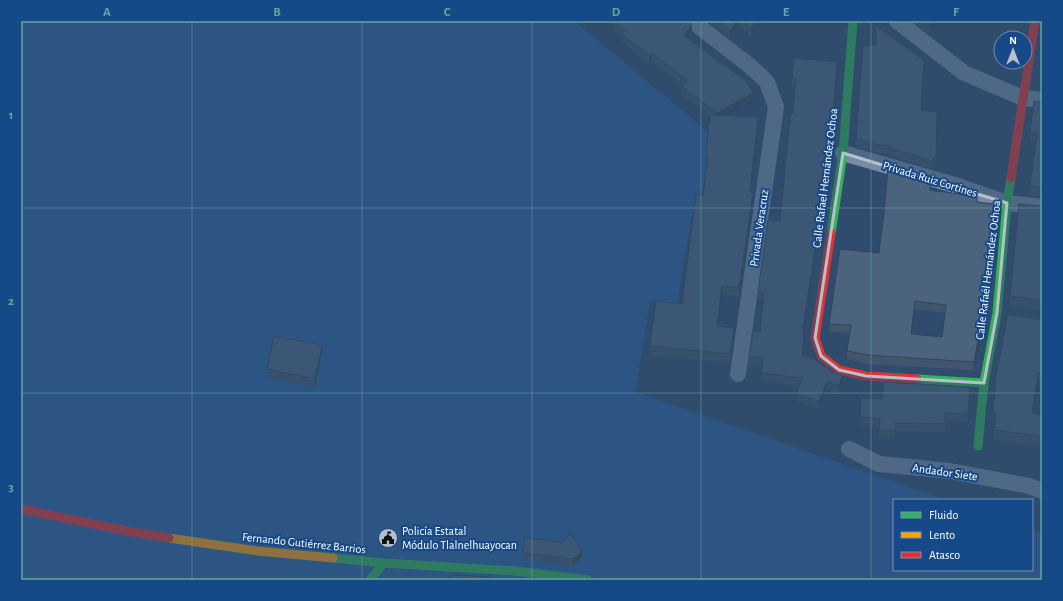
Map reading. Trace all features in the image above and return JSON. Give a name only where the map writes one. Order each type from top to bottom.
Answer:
[{"type":"street","name":"Privada Veracruz","points":[[692,21],[750,66],[768,82],[776,107],[738,374]]},
{"type":"street","name":"Calle Rafael Hernández Ochoa","points":[[853,21],[843,153],[816,338],[821,356],[838,370],[866,376],[984,383]]},
{"type":"street","points":[[897,21],[964,73],[1023,98],[1042,100]]},
{"type":"street","name":"Calle Rafaél Hernández Ochoa","points":[[978,446],[984,383],[1004,314],[1007,203],[1035,21]]},
{"type":"street","name":"Privada Ruiz Cortines","points":[[843,153],[958,186],[1007,203],[1042,207]]},
{"type":"street","name":"Andador Siete","points":[[849,449],[879,464],[950,471],[1029,486],[1042,492]]},
{"type":"street","name":"Fernando Gutiérrez Barrios","points":[[21,509],[132,532],[242,548],[323,558],[515,571],[588,580]]},
{"type":"street","points":[[370,580],[384,563]]},
{"type":"highlighted area","points":[[843,153],[1007,203],[997,313],[984,383],[866,376],[839,370],[821,356],[815,338]]},
{"type":"shaded area","points":[[21,21],[574,21],[719,141],[691,219],[677,304],[650,301],[635,392],[943,499],[893,499],[893,571],[1033,571],[1033,530],[1042,534],[1042,580],[21,580]]},
{"type":"building","points":[[688,21],[692,25],[684,35],[747,82],[753,93],[717,113],[682,87],[687,80],[652,53],[649,56],[623,35],[626,31],[615,22]]},
{"type":"building","points":[[718,21],[737,21],[730,30]]},
{"type":"building","points":[[742,21],[756,21],[751,28]]},
{"type":"building","points":[[923,21],[933,21],[929,25]]},
{"type":"building","points":[[876,26],[924,60],[921,110],[937,112],[936,158],[933,158],[933,161],[889,148],[890,146],[879,145],[856,139],[863,46],[876,45]]},
{"type":"building","points":[[794,58],[837,62],[831,142],[803,328],[804,337],[802,355],[816,360],[832,372],[842,376],[839,386],[827,382],[819,401],[797,394],[802,378],[761,373],[763,358],[749,357],[753,331],[760,332],[764,292],[758,291],[768,220],[780,221],[789,127],[791,113],[793,113],[796,79],[792,79]]},
{"type":"building","points":[[1034,101],[1042,102],[1042,188],[1030,186],[1037,133],[1030,132]]},
{"type":"building","points":[[710,115],[758,117],[750,192],[753,193],[739,288],[722,286],[717,326],[734,328],[730,354],[650,346],[656,301],[682,304],[696,195],[703,196],[708,156],[706,156]]},
{"type":"building","points":[[888,168],[931,180],[930,190],[977,197],[977,202],[994,204],[985,303],[974,362],[868,355],[847,351],[851,325],[829,324],[840,249],[879,253]],"holes":[[[915,301],[946,305],[942,337],[911,334]]]},
{"type":"building","points":[[1019,204],[1042,206],[1042,301],[1010,296]]},
{"type":"building","points":[[1008,314],[1042,320],[1042,374],[1038,373],[1032,413],[1042,416],[1042,436],[994,430],[996,413],[993,413],[996,375]]},
{"type":"building","points":[[274,336],[322,345],[315,379],[267,369]]},
{"type":"building","points":[[884,382],[970,387],[968,414],[945,413],[945,424],[895,423],[895,431],[879,430],[880,419],[860,417],[861,398],[882,399]]},
{"type":"building","points":[[570,534],[582,551],[573,559],[523,553],[525,538],[562,542]]},
{"type":"building","points":[[452,575],[490,577],[490,580],[452,580]]},
{"type":"traffic: fast","points":[[831,233],[843,153],[853,21]]},
{"type":"traffic: fast","points":[[978,446],[984,383],[997,313],[1007,203],[1011,178]]},
{"type":"traffic: fast","points":[[917,379],[984,383]]},
{"type":"traffic: fast","points":[[333,558],[384,563],[515,571],[588,580]]},
{"type":"traffic: fast","points":[[370,580],[384,563]]},
{"type":"traffic: slow","points":[[169,538],[258,551],[333,558]]},
{"type":"traffic: jam","points":[[1011,178],[1035,21]]},
{"type":"traffic: jam","points":[[831,233],[815,338],[821,356],[839,370],[866,376],[917,379]]},
{"type":"traffic: jam","points":[[21,509],[132,532],[169,538]]},
{"type":"place","name":"Policía Estatal Módulo Tlalnelhuayocan","points":[[388,538]]}]
